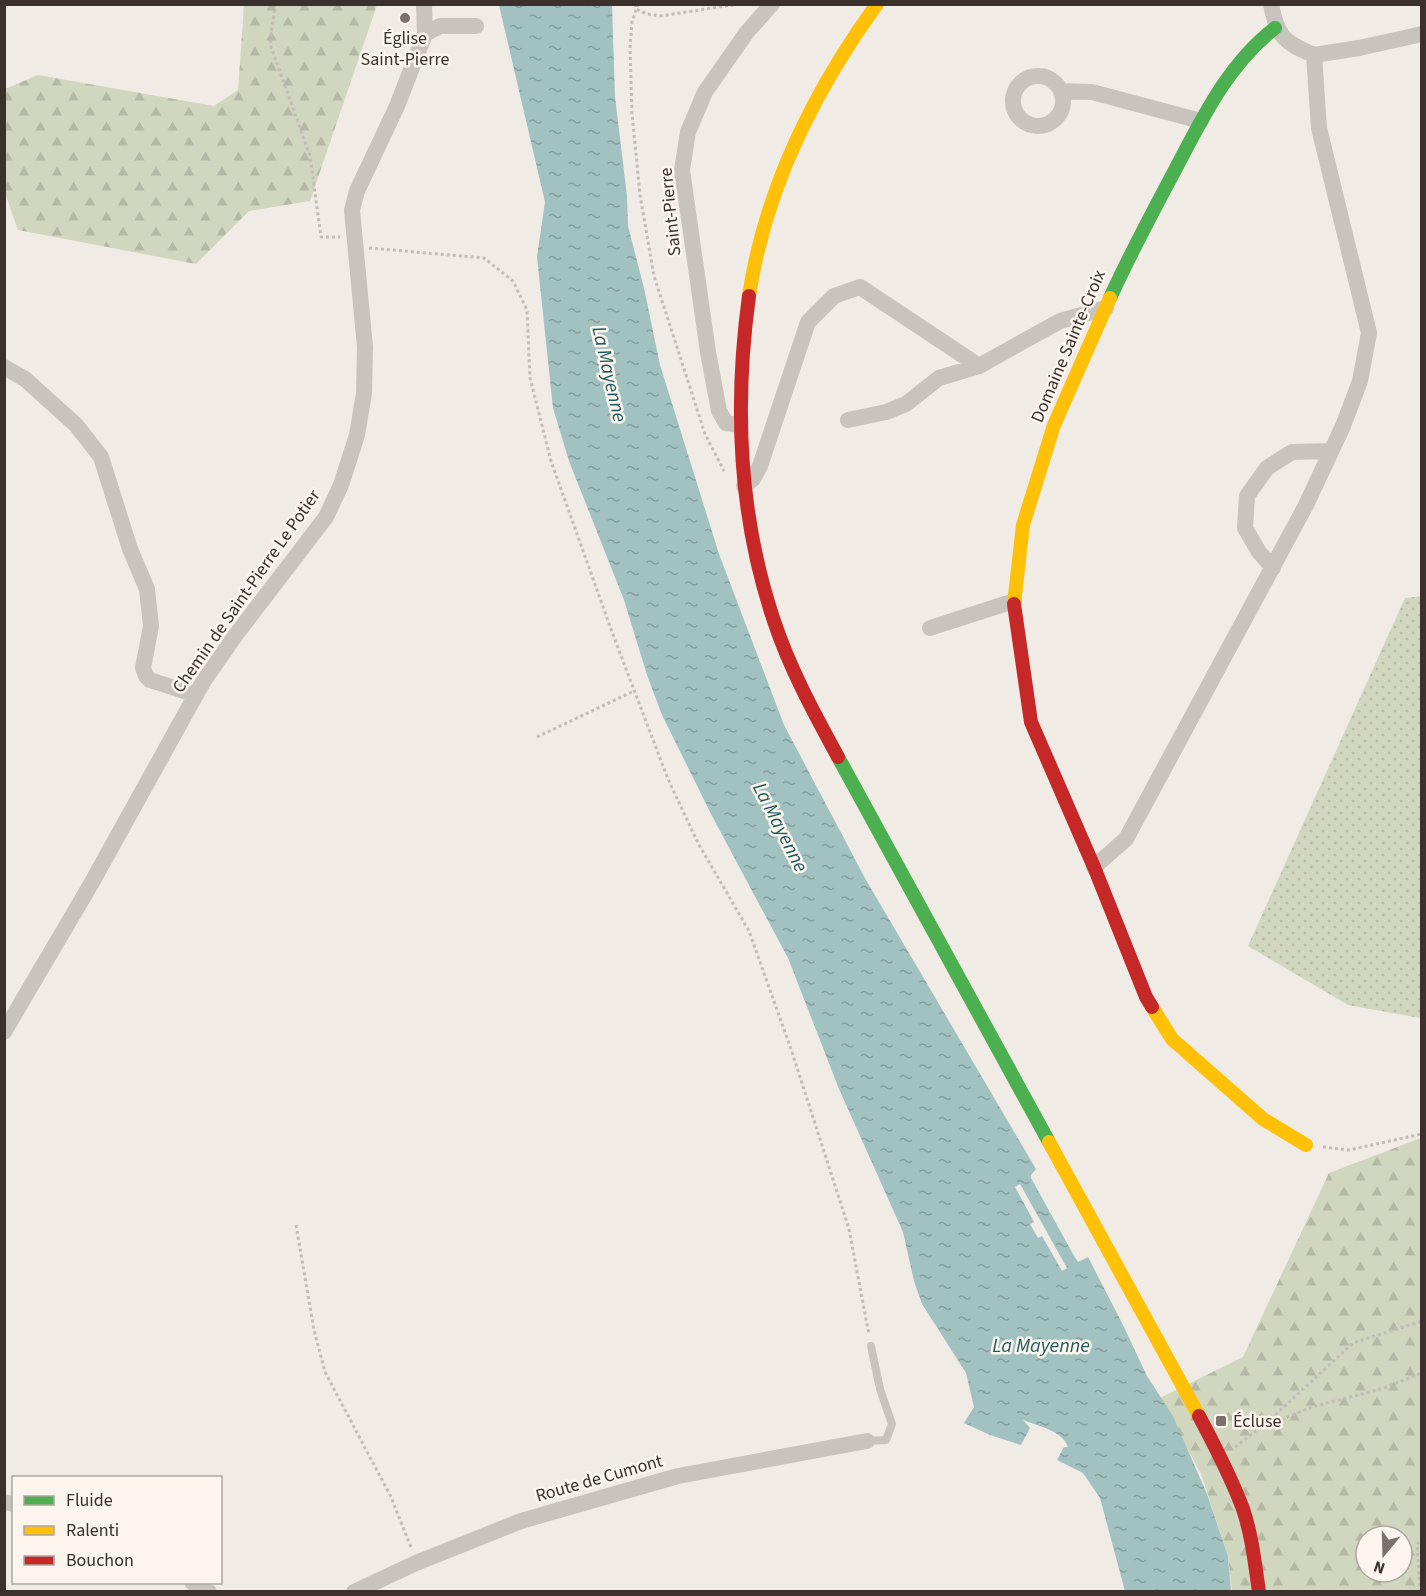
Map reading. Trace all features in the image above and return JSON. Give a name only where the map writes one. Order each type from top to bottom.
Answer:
[{"type":"main road","points":[[877,4],[852,38],[820,91],[796,140],[771,201],[752,278],[745,334],[740,424],[744,486],[757,562],[790,664],[814,713],[1221,1458],[1249,1528],[1259,1592]]},
{"type":"main road","name":"Domaine Sainte-Croix","points":[[1275,28],[1262,38],[1236,66],[1202,121],[1130,254],[1050,436],[1023,525],[1014,601],[1031,722],[1094,867],[1146,997],[1172,1039],[1263,1119],[1306,1145]]},
{"type":"street","name":"Chemin de Saint-Pierre Le Potier","points":[[4,1032],[91,884],[196,694],[235,636],[326,517],[341,486],[357,435],[364,393],[365,347],[352,210],[357,191],[397,106],[425,34],[424,4]]},
{"type":"street","name":"Saint-Pierre","points":[[740,424],[726,423],[719,411],[704,329],[682,170],[688,132],[705,92],[747,32],[771,4]]},
{"type":"street","points":[[1271,4],[1275,28],[1292,46],[1314,55],[1422,34]]},
{"type":"street","points":[[425,34],[440,26],[476,26]]},
{"type":"street","points":[[1094,867],[1126,839],[1306,505],[1360,381],[1369,333],[1319,128],[1314,55]]},
{"type":"street","points":[[1062,91],[1092,92],[1202,121]]},
{"type":"street","points":[[744,486],[753,479],[760,466],[808,322],[834,296],[860,287],[979,366]]},
{"type":"street","points":[[849,420],[886,412],[906,404],[939,378],[979,366],[1060,321],[1106,308]]},
{"type":"street","points":[[4,367],[25,379],[76,425],[101,457],[130,549],[147,589],[151,626],[143,668],[146,676],[150,680],[196,694]]},
{"type":"street","points":[[1273,568],[1259,552],[1245,528],[1246,496],[1267,468],[1292,452],[1331,451]]},
{"type":"street","points":[[930,628],[1014,601]]},
{"type":"street","name":"Route de Cumont","points":[[354,1592],[416,1563],[521,1521],[678,1476],[867,1441]]},
{"type":"street","points":[[195,1584],[209,1592]]},
{"type":"lane","points":[[867,1441],[886,1440],[892,1424],[880,1389],[871,1346]]},
{"type":"path","points":[[275,4],[270,44],[310,156],[321,237],[484,258],[513,281],[527,310],[530,378],[551,460],[668,779],[698,843],[750,932],[791,1049],[849,1229],[871,1346]]},
{"type":"path","points":[[636,4],[636,9],[660,16],[739,4]]},
{"type":"path","points":[[537,737],[634,691]]},
{"type":"path","points":[[1306,1145],[1349,1149],[1422,1134]]},
{"type":"path","points":[[296,1225],[314,1330],[325,1372],[392,1497],[416,1563]]},
{"type":"path","points":[[1221,1458],[1260,1428],[1353,1343],[1422,1321]]},
{"type":"path","points":[[1260,1428],[1312,1407],[1381,1389],[1422,1373]]},
{"type":"path","points":[[1420,1592],[1417,1544],[1422,1539]]},
{"type":"green space","points":[[244,5],[377,5],[310,201],[249,211],[196,264],[18,230],[5,193],[5,89],[38,75],[214,106],[238,90]]},
{"type":"green space","points":[[1421,596],[1422,1017],[1420,1018],[1348,1005],[1248,946],[1405,598]]},
{"type":"green space","points":[[1421,1138],[1421,1591],[1232,1591],[1228,1556],[1201,1474],[1160,1398],[1243,1357],[1329,1173]]},
{"type":"water","name":"La Mayenne","points":[[499,5],[612,5],[615,97],[627,196],[628,226],[660,365],[719,554],[784,725],[866,880],[1036,1169],[1031,1178],[1073,1254],[1078,1262],[1088,1257],[1147,1376],[1173,1416],[1207,1494],[1228,1556],[1231,1591],[1125,1591],[1100,1498],[1083,1473],[1057,1460],[1064,1447],[1068,1447],[1065,1441],[1056,1433],[1023,1420],[1030,1428],[1021,1445],[990,1435],[964,1423],[974,1407],[966,1373],[922,1304],[914,1281],[903,1232],[839,1089],[788,958],[712,816],[662,715],[624,600],[569,461],[553,408],[537,257],[545,202]],"holes":[[[1020,1184],[1067,1268],[1062,1271],[1042,1236],[1038,1238],[1030,1224],[1034,1222],[1015,1187]]]},
{"type":"traffic: fast","points":[[1110,298],[1195,131],[1218,93],[1243,58],[1275,28]]},
{"type":"traffic: fast","points":[[838,757],[1049,1142]]},
{"type":"traffic: slow","points":[[749,296],[767,217],[795,142],[833,71],[877,4]]},
{"type":"traffic: slow","points":[[1014,604],[1023,525],[1054,425],[1110,298]]},
{"type":"traffic: slow","points":[[1152,1007],[1172,1039],[1263,1119],[1306,1145]]},
{"type":"traffic: slow","points":[[1049,1142],[1199,1416]]},
{"type":"traffic: jam","points":[[749,296],[744,337],[741,419],[743,460],[753,542],[762,582],[780,639],[803,690],[838,757]]},
{"type":"traffic: jam","points":[[1014,604],[1031,722],[1152,1007]]},
{"type":"traffic: jam","points":[[1199,1416],[1228,1473],[1243,1509],[1251,1540],[1259,1592]]},
{"type":"place","name":"Église Saint-Pierre","points":[[405,18]]},
{"type":"place","name":"Écluse","points":[[1221,1421]]}]
